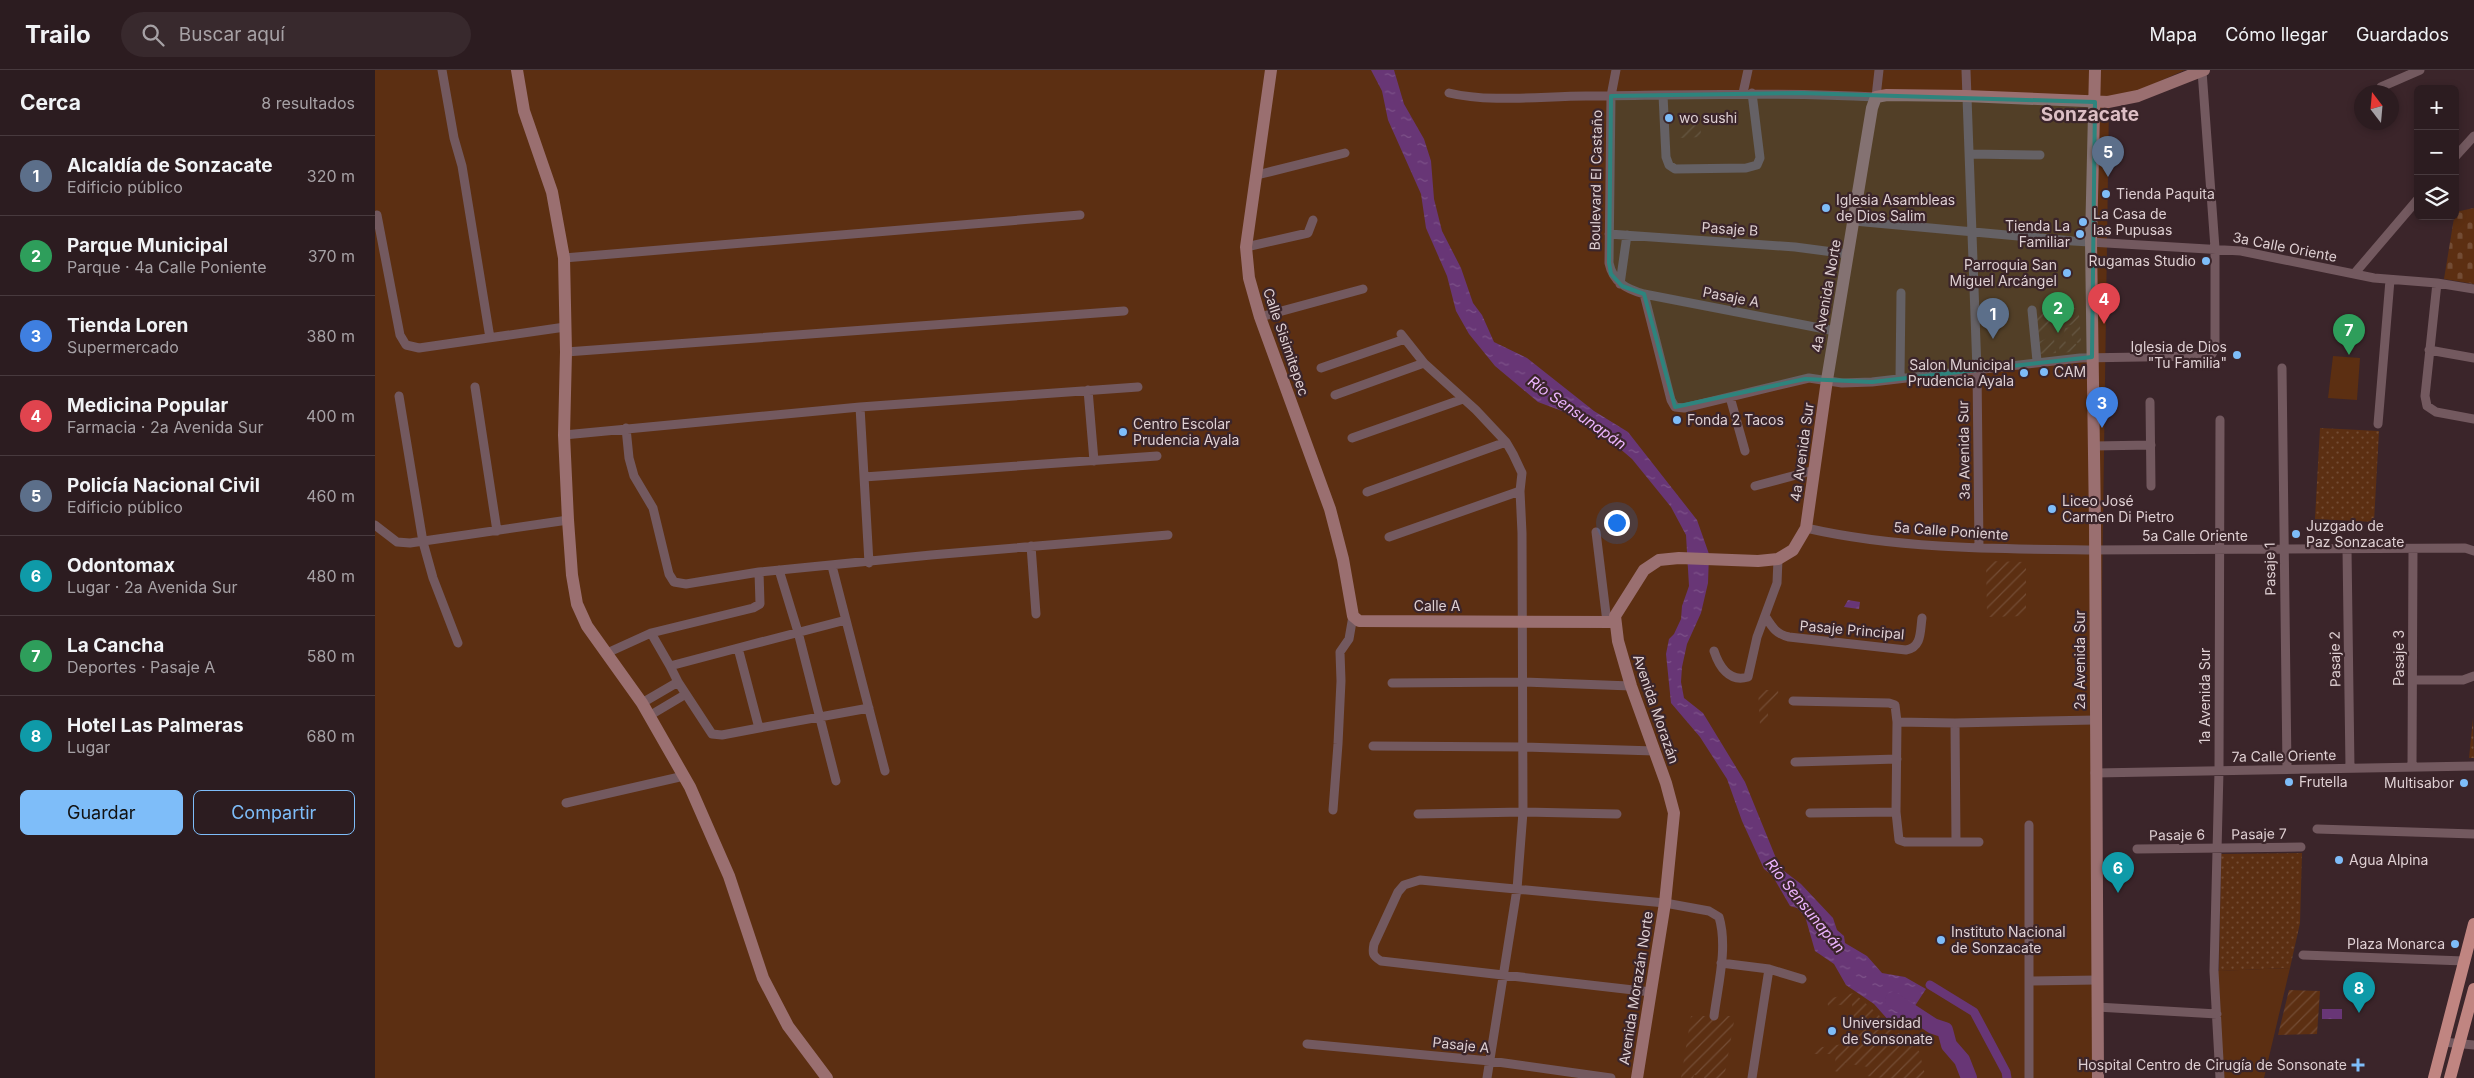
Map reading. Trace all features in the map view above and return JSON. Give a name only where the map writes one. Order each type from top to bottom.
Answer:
[{"type":"main road","points":[[2434,1078],[2474,924]]},
{"type":"main road","points":[[2450,1078],[2474,989]]},
{"type":"street","points":[[442,70],[454,138],[463,166],[490,338]]},
{"type":"street","points":[[517,70],[524,111],[552,192],[564,258],[567,352],[564,435],[567,520],[572,575],[577,604],[587,626],[641,703],[684,776],[700,807],[729,876],[763,978],[788,1026],[827,1078]]},
{"type":"street","name":"Calle Sisimitepec","points":[[1271,70],[1246,247],[1249,278],[1260,316],[1330,509],[1343,559],[1353,616]]},
{"type":"street","name":"Boulevard El Castaño","points":[[1616,70],[1611,96],[1609,263],[1611,274],[1621,285]]},
{"type":"street","points":[[1743,93],[1747,70]]},
{"type":"street","name":"4a Avenida Norte","points":[[1827,380],[1872,108],[1876,98],[1879,70]]},
{"type":"street","name":"3a Avenida Sur","points":[[1966,70],[1977,370],[1979,548]]},
{"type":"street","name":"2a Avenida Sur","points":[[2095,70],[2091,241],[2095,550],[2097,1078]]},
{"type":"street","points":[[2386,85],[2420,70]]},
{"type":"street","points":[[1449,93],[1461,96],[1502,97],[1752,93],[1876,98],[1887,95],[1967,96],[2108,102],[2138,96],[2203,71],[2215,248],[2215,348],[2212,354],[2205,356],[2092,357],[2037,361],[1977,370],[1842,383],[1809,378],[1684,408],[1675,407],[1671,400],[1644,294]]},
{"type":"street","points":[[1663,95],[1666,157],[1669,165],[1675,168],[1746,168],[1757,165],[1760,158],[1752,93]]},
{"type":"street","points":[[2459,153],[2474,136]]},
{"type":"street","points":[[1257,175],[1345,153]]},
{"type":"street","points":[[1969,154],[2040,155]]},
{"type":"street","points":[[2354,274],[2414,204]]},
{"type":"street","points":[[377,215],[400,335],[406,345],[419,348],[565,327]]},
{"type":"street","points":[[564,258],[1080,215]]},
{"type":"street","points":[[1246,247],[1307,233],[1313,220]]},
{"type":"street","name":"3a Calle Oriente","points":[[1854,221],[2091,241],[2215,248],[2260,253],[2390,280],[2437,283],[2474,289]]},
{"type":"street","name":"Pasaje B","points":[[1609,234],[1795,247],[1848,254]]},
{"type":"street","points":[[1621,285],[1627,235]]},
{"type":"street","points":[[2378,424],[2390,280]]},
{"type":"street","points":[[2437,283],[2425,396],[2427,406],[2435,412],[2474,419]]},
{"type":"street","name":"Pasaje A","points":[[1621,285],[1644,294],[1835,331]]},
{"type":"street","points":[[1260,316],[1363,289]]},
{"type":"street","points":[[1900,378],[1901,293]]},
{"type":"street","points":[[2032,310],[2037,361]]},
{"type":"street","points":[[567,352],[1124,311]]},
{"type":"street","points":[[1321,368],[1403,336],[1425,363],[1506,442],[1522,473],[1520,491],[1523,622],[1523,812],[1517,889],[1487,1078]]},
{"type":"street","points":[[2429,350],[2474,358]]},
{"type":"street","points":[[1335,395],[1425,363]]},
{"type":"street","name":"Pasaje 1","points":[[2282,368],[2287,770]]},
{"type":"street","name":"4a Avenida Sur","points":[[1806,528],[1827,380]]},
{"type":"street","points":[[475,387],[497,531]]},
{"type":"street","points":[[564,435],[860,407],[1138,387]]},
{"type":"street","points":[[1088,390],[1094,461]]},
{"type":"street","points":[[399,396],[423,542],[433,578],[459,643]]},
{"type":"street","points":[[1730,397],[1745,451]]},
{"type":"street","points":[[1352,438],[1463,399]]},
{"type":"street","points":[[2151,402],[2151,486]]},
{"type":"street","points":[[860,407],[869,562]]},
{"type":"street","name":"1a Avenida Sur","points":[[2217,1014],[2215,971],[2219,771],[2220,420]]},
{"type":"street","points":[[627,428],[629,458],[634,476],[653,508],[669,574],[674,582],[686,584],[759,572],[1168,535]]},
{"type":"street","points":[[1367,492],[1506,442]]},
{"type":"street","points":[[2094,446],[2151,445]]},
{"type":"street","points":[[864,478],[1157,456]]},
{"type":"street","points":[[1755,486],[1815,470]]},
{"type":"street","points":[[1389,537],[1520,491]]},
{"type":"street","points":[[375,525],[397,542],[423,542],[567,520]]},
{"type":"street","points":[[1611,622],[1644,570],[1659,560],[1679,558],[1758,562],[1778,559],[1793,550],[1806,528]]},
{"type":"street","name":"5a Calle Poniente","points":[[1806,528],[1894,542],[1979,548],[2095,550]]},
{"type":"street","points":[[1596,532],[1611,622]]},
{"type":"street","points":[[1031,546],[1036,614]]},
{"type":"street","name":"5a Calle Oriente","points":[[2095,550],[2465,548],[2474,552]]},
{"type":"street","name":"Pasaje 2","points":[[2347,549],[2350,768]]},
{"type":"street","name":"Pasaje 3","points":[[2413,549],[2413,767]]},
{"type":"street","points":[[1714,651],[1717,662],[1728,674],[1743,679],[1748,678],[1755,643],[1777,583],[1778,559]]},
{"type":"street","points":[[832,566],[885,771]]},
{"type":"street","points":[[779,570],[798,632],[836,781]]},
{"type":"street","points":[[607,653],[651,634],[753,608],[760,604],[759,572]]},
{"type":"street","points":[[1333,810],[1339,726],[1340,652],[1349,639],[1353,616]]},
{"type":"street","name":"Calle A","points":[[1353,616],[1359,621],[1611,622]]},
{"type":"street","name":"Pasaje Principal","points":[[1765,616],[1773,630],[1780,635],[1906,650],[1918,644],[1922,618]]},
{"type":"street","points":[[670,666],[846,620]]},
{"type":"street","name":"Avenida Morazán","points":[[1611,622],[1674,813],[1665,903]]},
{"type":"street","points":[[651,634],[678,682],[712,734],[722,735],[869,708]]},
{"type":"street","points":[[738,648],[759,728]]},
{"type":"street","points":[[2413,680],[2463,680],[2474,676]]},
{"type":"street","points":[[641,703],[678,682]]},
{"type":"street","points":[[1392,683],[1523,682],[1631,686]]},
{"type":"street","points":[[649,716],[686,694]]},
{"type":"street","points":[[1793,701],[1889,703],[1895,705],[1897,722],[1896,812],[1899,840],[1905,842],[1979,842]]},
{"type":"street","points":[[1897,722],[1955,724],[2095,720]]},
{"type":"street","points":[[1955,724],[1956,842]]},
{"type":"street","points":[[1373,746],[1523,746],[1655,751]]},
{"type":"street","points":[[1795,762],[1897,759]]},
{"type":"street","name":"7a Calle Oriente","points":[[2095,773],[2474,766]]},
{"type":"street","points":[[566,803],[684,776]]},
{"type":"street","points":[[1418,814],[1523,812],[1617,814]]},
{"type":"street","points":[[1809,812],[1896,812]]},
{"type":"street","points":[[2029,825],[2029,1078]]},
{"type":"street","points":[[2317,829],[2474,834]]},
{"type":"street","name":"Pasaje 7","points":[[2217,848],[2301,847]]},
{"type":"street","name":"Pasaje 6","points":[[2137,849],[2217,848]]},
{"type":"street","points":[[1651,992],[1381,961],[1374,957],[1374,944],[1398,892],[1404,885],[1420,880],[1665,903],[1709,911],[1719,917],[1722,927],[1721,963],[1714,1016]]},
{"type":"street","name":"Avenida Morazán Norte","points":[[1637,1078],[1665,903]]},
{"type":"street","points":[[2303,954],[2464,961]]},
{"type":"street","points":[[1721,963],[1769,969],[1802,979]]},
{"type":"street","points":[[1752,1078],[1763,1018],[1769,969]]},
{"type":"street","points":[[2029,981],[2097,980]]},
{"type":"street","points":[[2097,1007],[2217,1014],[2220,1078]]},
{"type":"street","points":[[2443,1042],[2474,1045]]},
{"type":"street","name":"Pasaje A","points":[[1307,1044],[1490,1061],[1611,1078]]},
{"type":"highlighted area","points":[[1801,93],[2095,102],[2092,357],[1872,382],[1805,379],[1675,407],[1644,294],[1622,286],[1611,274],[1609,263],[1611,96]]},
{"type":"green space","points":[[375,70],[2185,70],[2109,104],[2095,1078],[375,1078]]},
{"type":"green space","points":[[1700,115],[1701,137],[1680,138],[1679,133],[1687,132],[1686,116]]},
{"type":"green space","points":[[2474,208],[2474,284],[2444,279],[2454,220],[2459,220],[2459,211]]},
{"type":"green space","points":[[2078,308],[2080,323],[2065,326],[2058,321],[2058,309]]},
{"type":"green space","points":[[2053,309],[2054,321],[2048,325],[2047,332],[2036,337],[2035,310]]},
{"type":"green space","points":[[2080,326],[2081,345],[2075,341],[2071,334],[2064,333],[2065,328]]},
{"type":"green space","points":[[2063,336],[2066,343],[2073,342],[2079,347],[2071,352],[2060,353],[2058,339]]},
{"type":"green space","points":[[2049,337],[2054,339],[2056,353],[2038,354],[2037,343]]},
{"type":"green space","points":[[2333,356],[2360,358],[2357,400],[2328,398]]},
{"type":"green space","points":[[2320,428],[2379,431],[2374,522],[2315,519]]},
{"type":"green space","points":[[1986,561],[2026,562],[2026,616],[1987,617]]},
{"type":"green space","points":[[1758,690],[1778,690],[1779,699],[1775,699],[1775,706],[1768,707],[1768,725],[1760,725]]},
{"type":"green space","points":[[2473,718],[2474,758],[2469,758]]},
{"type":"green space","points":[[2302,853],[2300,923],[2290,968],[2219,971],[2221,854]]},
{"type":"green space","points":[[2290,968],[2264,1078],[2220,1078],[2214,971]]},
{"type":"green space","points":[[2289,990],[2320,991],[2317,1034],[2278,1035]]},
{"type":"green space","points":[[1854,993],[1919,1051],[1926,1078],[1867,1076],[1868,1067],[1845,1063],[1844,1073],[1834,1071],[1836,1054],[1810,1054],[1810,1049],[1857,1042],[1852,1004],[1828,1006],[1827,999]]},
{"type":"green space","points":[[1691,1016],[1735,1016],[1724,1078],[1704,1078],[1704,1076],[1694,1075],[1693,1078],[1681,1078]]},
{"type":"water","points":[[1371,70],[1394,70],[1404,104],[1424,139],[1431,161],[1434,199],[1442,231],[1461,268],[1473,303],[1482,315],[1494,342],[1527,358],[1594,411],[1628,432],[1697,520],[1709,554],[1708,583],[1701,613],[1687,644],[1682,667],[1681,682],[1684,698],[1703,713],[1745,782],[1780,868],[1801,884],[1833,918],[1837,930],[1844,936],[1845,943],[1867,956],[1882,973],[1905,977],[1926,989],[1905,1021],[1890,1022],[1874,1004],[1846,985],[1834,964],[1815,951],[1805,916],[1797,908],[1790,906],[1772,875],[1764,869],[1742,821],[1727,779],[1700,737],[1671,703],[1666,654],[1669,639],[1674,634],[1681,619],[1682,606],[1689,586],[1686,535],[1671,507],[1632,459],[1570,414],[1538,402],[1495,366],[1469,334],[1456,311],[1447,276],[1426,228],[1421,194],[1388,120],[1382,91]]},
{"type":"water","points":[[1848,600],[1860,602],[1859,609],[1844,607]]},
{"type":"water","points":[[2322,1009],[2342,1009],[2342,1019],[2322,1019]]},
{"type":"waterway","points":[[1930,985],[1974,1012],[2006,1072],[2007,1078]]},
{"type":"waterway","name":"Río Sensunapán","points":[[1893,1000],[1933,1026],[1945,1030],[1949,1045],[1962,1060],[1969,1078]]},
{"type":"place","name":"wo sushi","points":[[1669,118]]},
{"type":"place","name":"Policía Nacional Civil","points":[[2108,177]]},
{"type":"place","name":"Tienda Paquita","points":[[2106,194]]},
{"type":"place","name":"Iglesia Asambleas de Dios Salim","points":[[1826,208]]},
{"type":"place","name":"La Casa de las Pupusas","points":[[2083,222]]},
{"type":"place","name":"Tienda La Familiar","points":[[2080,234]]},
{"type":"place","name":"Rugamas Studio","points":[[2206,261]]},
{"type":"place","name":"Parroquia San Miguel Arcángel","points":[[2067,273]]},
{"type":"place","name":"Medicina Popular","points":[[2104,324]]},
{"type":"place","name":"Parque Municipal","points":[[2058,333]]},
{"type":"place","name":"Alcaldía de Sonzacate","points":[[1993,339]]},
{"type":"place","name":"Iglesia de Dios \"Tu Familia\"","points":[[2237,355]]},
{"type":"place","name":"La Cancha","points":[[2349,355]]},
{"type":"place","name":"CAM","points":[[2044,372]]},
{"type":"place","name":"Salon Municipal Prudencia Ayala","points":[[2024,373]]},
{"type":"place","name":"Fonda 2 Tacos","points":[[1677,420]]},
{"type":"place","name":"Tienda Loren","points":[[2102,428]]},
{"type":"place","name":"Centro Escolar Prudencia Ayala","points":[[1123,432]]},
{"type":"place","name":"Liceo José Carmen Di Pietro","points":[[2052,509]]},
{"type":"place","name":"Juzgado de Paz Sonzacate","points":[[2296,534]]},
{"type":"place","name":"Frutella","points":[[2289,782]]},
{"type":"place","name":"Multisabor","points":[[2464,783]]},
{"type":"place","name":"Agua Alpina","points":[[2339,860]]},
{"type":"place","name":"Odontomax","points":[[2118,893]]},
{"type":"place","name":"Instituto Nacional de Sonzacate","points":[[1941,940]]},
{"type":"place","name":"Plaza Monarca","points":[[2455,944]]},
{"type":"place","name":"Hotel Las Palmeras","points":[[2359,1013]]},
{"type":"place","name":"Universidad de Sonsonate","points":[[1832,1031]]},
{"type":"place","name":"Hospital Centro de Cirugía de Sonsonate","points":[[2358,1065]]},
{"type":"district","name":"Sonzacate","points":[[2090,114]]}]
